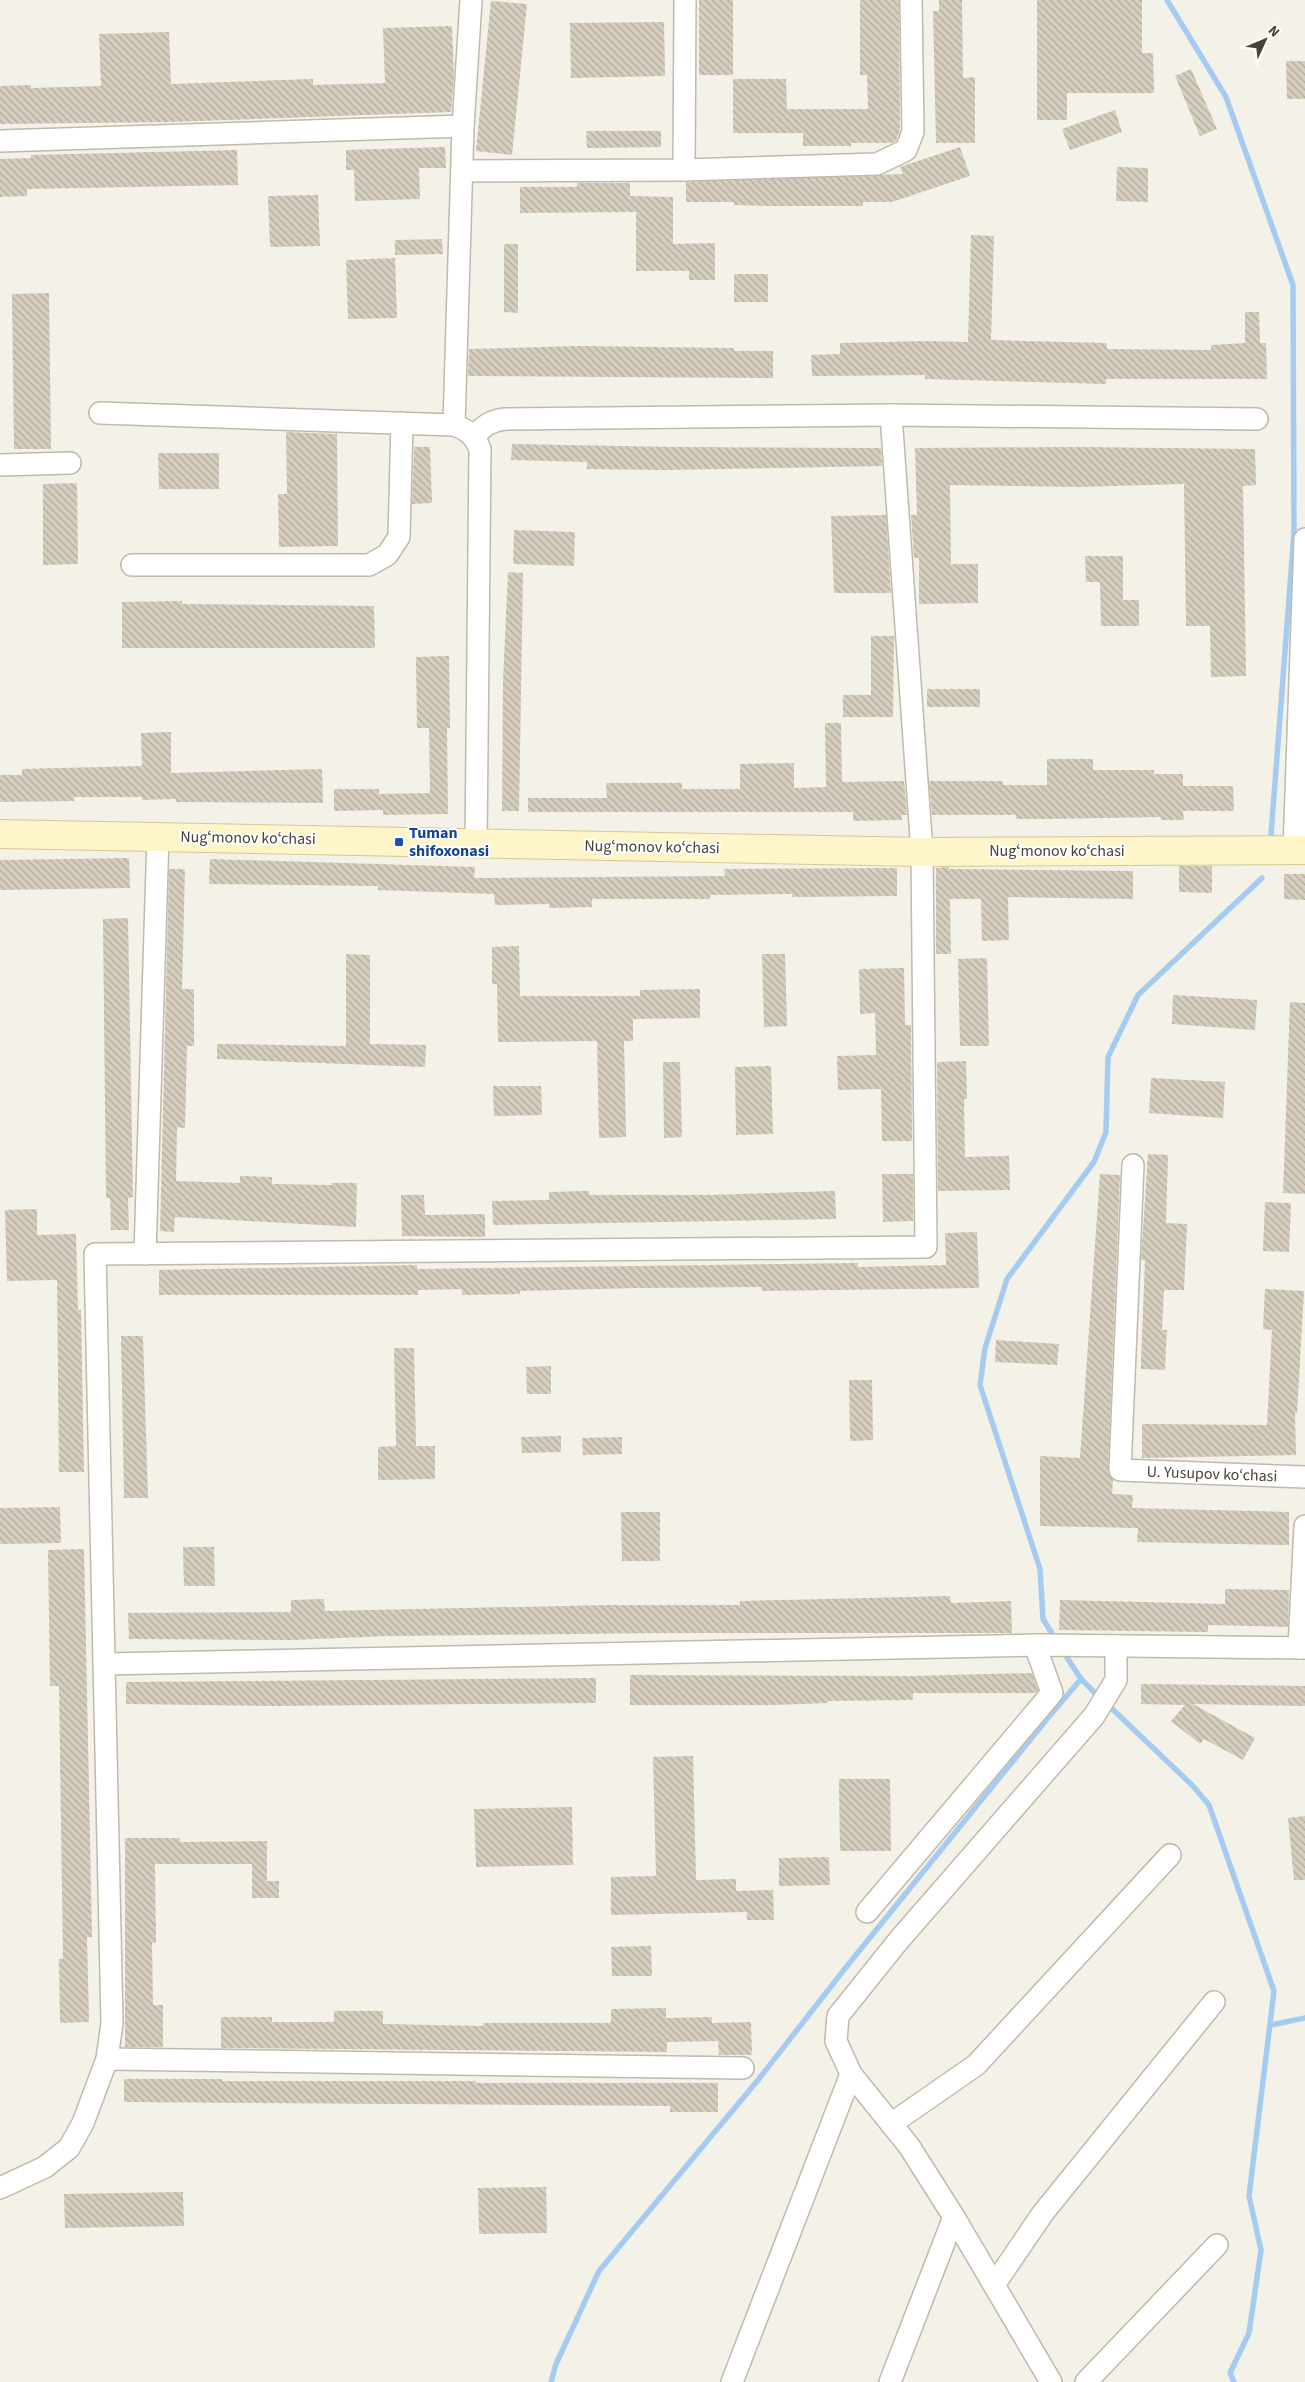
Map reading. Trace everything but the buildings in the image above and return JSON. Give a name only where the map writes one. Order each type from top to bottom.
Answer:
[{"type":"main road","name":"Nugʻmonov koʻchasi","points":[[0,834],[922,852],[1300,850]]},
{"type":"street","points":[[454,425],[463,126],[470,0]]},
{"type":"street","points":[[684,170],[685,0]]},
{"type":"street","points":[[462,171],[684,170],[877,164],[906,150],[913,132],[911,0]]},
{"type":"street","points":[[0,141],[463,126]]},
{"type":"street","points":[[100,413],[454,425],[475,436],[480,449],[476,844]]},
{"type":"street","points":[[475,436],[482,427],[493,420],[505,419],[891,415],[1257,418]]},
{"type":"street","points":[[0,2188],[45,2167],[69,2148],[83,2123],[107,2059],[112,2023],[94,1254],[926,1247],[922,852],[891,415]]},
{"type":"street","points":[[132,565],[369,565],[387,555],[399,537],[402,423]]},
{"type":"street","points":[[0,465],[70,463]]},
{"type":"street","points":[[1300,850],[1305,539]]},
{"type":"street","points":[[145,1254],[158,836]]},
{"type":"street","name":"U. Yusupov ko‘chasi","points":[[1133,1165],[1120,1470],[1305,1477]]},
{"type":"street","points":[[104,1664],[1038,1645],[1302,1648],[1305,1526]]},
{"type":"street","points":[[867,1912],[1052,1693],[1038,1645]]},
{"type":"street","points":[[1050,2381],[954,2217],[909,2146],[851,2074],[836,2041],[838,2016],[899,1940],[1094,1716],[1116,1680],[1116,1646]]},
{"type":"street","points":[[891,2124],[976,2065],[1170,1855]]},
{"type":"street","points":[[994,2284],[1043,2213],[1214,2002]]},
{"type":"street","points":[[107,2059],[743,2068]]},
{"type":"street","points":[[732,2382],[851,2074]]},
{"type":"street","points":[[890,2382],[954,2217]]},
{"type":"street","points":[[1086,2382],[1217,2245]]},
{"type":"waterway","points":[[1167,0],[1226,97],[1293,285],[1294,533],[1271,835]]},
{"type":"waterway","points":[[1056,1640],[1043,1619],[1040,1569],[980,1385],[985,1348],[1007,1279],[1094,1162],[1106,1132],[1108,1057],[1138,995],[1262,878]]},
{"type":"waterway","points":[[551,2382],[556,2364],[599,2271],[758,2080],[847,1966],[1081,1679],[1062,1650]]},
{"type":"waterway","points":[[1081,1679],[1099,1697]]},
{"type":"waterway","points":[[1106,1703],[1193,1786],[1209,1805],[1274,1991],[1249,2196],[1261,2250],[1249,2333],[1230,2373],[1234,2382]]},
{"type":"waterway","points":[[1271,2025],[1305,2018]]},
{"type":"place","name":"Tuman shifoxonasi","points":[[399,842]]}]
